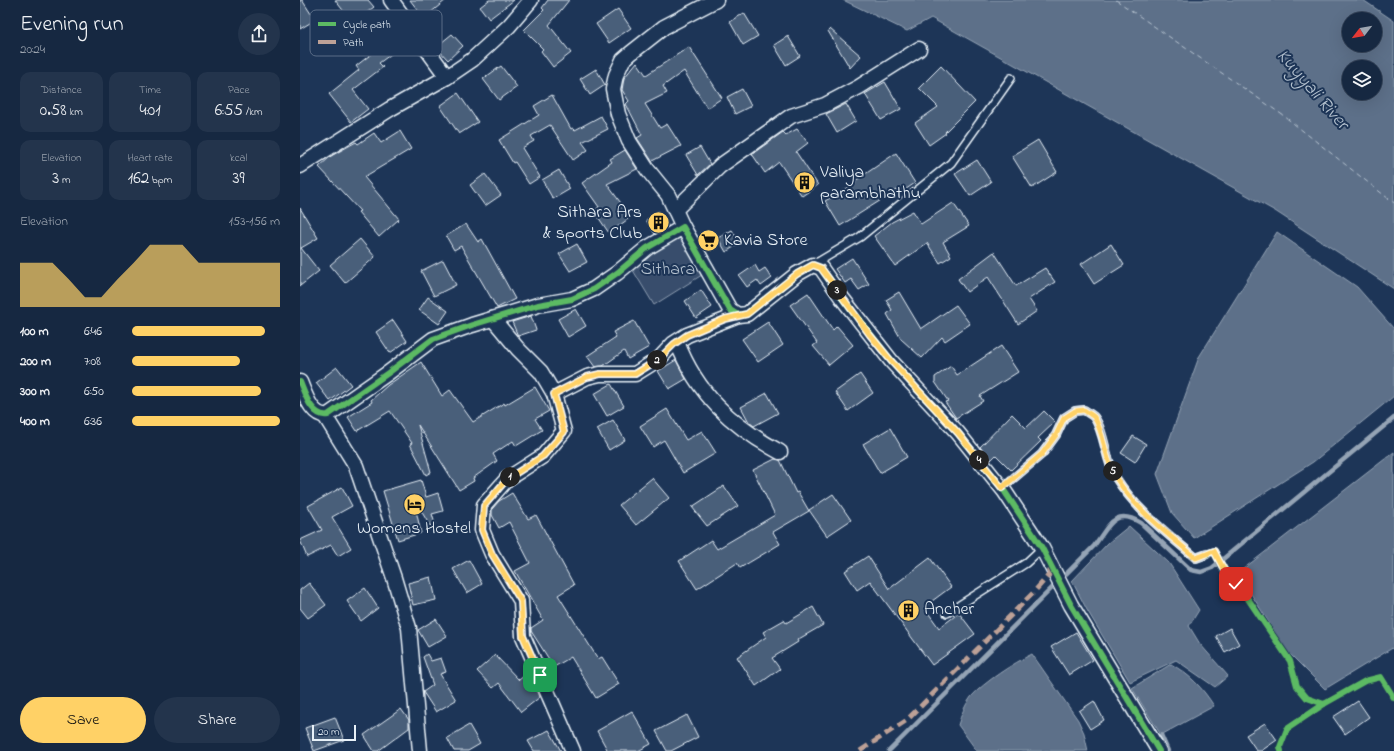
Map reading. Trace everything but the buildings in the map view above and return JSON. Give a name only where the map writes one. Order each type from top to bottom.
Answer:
[{"type":"street","points":[[391,0],[398,10]]},
{"type":"street","points":[[300,166],[390,109],[447,77],[481,53],[510,26],[531,0]]},
{"type":"street","points":[[716,0],[664,28],[631,53],[623,60],[616,75],[613,89],[618,114],[629,141],[647,169],[668,195],[730,310],[738,315]]},
{"type":"street","points":[[675,210],[720,166],[791,116],[825,105],[859,87],[919,48]]},
{"type":"street","points":[[432,56],[447,77]]},
{"type":"street","points":[[325,416],[388,373],[433,339],[538,305],[572,299],[594,289],[617,273],[646,248],[684,227]]},
{"type":"street","points":[[554,394],[587,377],[600,374],[635,374],[659,359],[687,335],[738,315],[747,314],[797,274],[813,265],[821,268],[870,335],[892,362],[958,433],[1002,488],[1052,564],[1071,605],[1159,751]]},
{"type":"street","points":[[493,319],[518,349],[541,372],[554,394],[564,432],[543,456],[507,479],[484,506],[482,530],[492,554],[521,601],[523,636],[573,751]]},
{"type":"street","points":[[677,342],[683,358],[716,405],[743,430],[780,452]]},
{"type":"street","points":[[300,383],[306,398],[317,414],[325,416],[356,466],[394,578],[409,628],[420,751]]},
{"type":"lane","points":[[813,265],[860,237],[951,163],[1011,78]]},
{"type":"lane","points":[[1002,488],[1042,454],[1056,435],[1064,418],[1075,411],[1084,410],[1094,417],[1109,463],[1115,476],[1127,494],[1150,520],[1196,558],[1207,554]]},
{"type":"lane","points":[[948,613],[1026,563],[1042,548]]},
{"type":"green space","name":"Sithara","points":[[682,235],[705,273],[654,305],[631,267]]},
{"type":"water","name":"Kuyyali River","points":[[843,0],[1363,0],[1381,12],[1342,12],[1342,52],[1382,52],[1382,13],[1394,21],[1394,289],[1275,211],[931,18],[907,31]]},
{"type":"water","points":[[1277,232],[1357,287],[1394,329],[1394,396],[1313,462],[1194,538],[1172,513],[1157,474],[1199,357]]},
{"type":"water","points":[[1394,452],[1394,647],[1325,689],[1286,650],[1238,573]]},
{"type":"water","points":[[1129,526],[1169,563],[1199,610],[1189,626],[1200,644],[1228,676],[1215,687],[1176,660],[1130,682],[1087,610],[1072,581],[1108,543]]},
{"type":"water","points":[[1032,654],[1078,720],[1084,733],[1088,751],[977,751],[958,725],[967,703],[983,685],[1017,662]]},
{"type":"water","points":[[1171,664],[1195,682],[1214,706],[1161,735],[1132,688]]},
{"type":"waterway","points":[[889,751],[1094,546],[1113,521],[1124,517],[1141,523],[1191,570],[1201,572],[1212,568],[1394,418]]},
{"type":"waterway","points":[[1161,735],[1168,751]]},
{"type":"ferry route","points":[[1116,0],[1284,116],[1394,203]]},
{"type":"marked path","points":[[860,751],[907,720],[1034,592],[1049,575],[1051,566]]},
{"type":"cycle path","points":[[300,382],[313,409],[322,415],[328,415],[433,339],[472,325],[538,305],[572,299],[594,289],[617,273],[647,248],[683,227],[730,310],[738,315],[747,314],[797,274],[813,265],[821,268],[842,298],[892,362],[958,433],[1005,492],[1042,548],[1071,605],[1159,751]]},
{"type":"cycle path","points":[[1207,554],[1214,551],[1229,579],[1246,596],[1290,661],[1297,686],[1307,698],[1324,704],[1365,681],[1381,677],[1394,698]]},
{"type":"cycle path","points":[[1281,751],[1280,747],[1287,729],[1324,704]]},
{"type":"place","name":"Valiya parambhathu","points":[[805,183]]},
{"type":"place","name":"Sithara Ars & sports Club","points":[[658,223]]},
{"type":"place","name":"Kavia Store","points":[[708,241]]},
{"type":"place","name":"Womens Hostel","points":[[414,504]]},
{"type":"place","name":"Ancher","points":[[908,610]]},
{"type":"route","points":[[540,675],[523,636],[521,601],[492,554],[482,530],[484,506],[507,479],[543,456],[564,432],[559,408],[554,394],[587,377],[600,374],[635,374],[659,359],[674,344],[687,335],[725,319],[747,314],[797,274],[813,265],[821,268],[842,298],[892,362],[958,433],[1002,488],[1042,454],[1056,435],[1064,418],[1075,411],[1084,410],[1094,417],[1106,456],[1115,476],[1127,494],[1150,520],[1196,558],[1214,551],[1229,579],[1236,584]]}]
